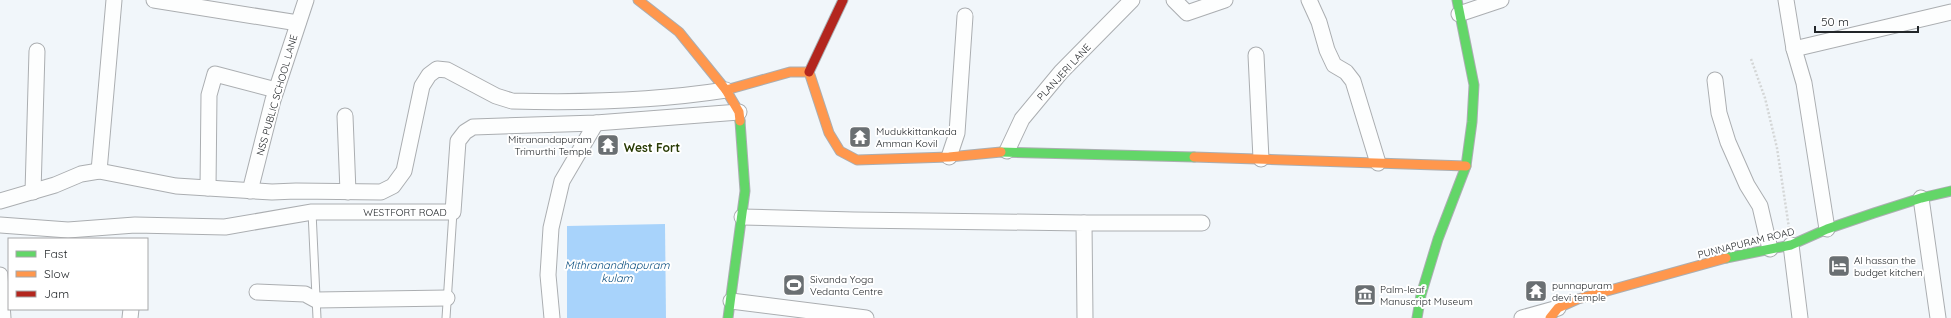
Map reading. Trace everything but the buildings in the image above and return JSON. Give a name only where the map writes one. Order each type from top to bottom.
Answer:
[{"type":"street","points":[[99,171],[114,0]]},
{"type":"street","points":[[158,0],[298,23]]},
{"type":"street","name":"NSS PUBLIC SCHOOL LANE","points":[[250,190],[276,90],[306,0]]},
{"type":"street","points":[[638,0],[679,32],[726,90],[739,112],[744,159],[745,191],[728,318]]},
{"type":"street","points":[[843,0],[809,72],[829,133],[840,151],[858,160],[949,157],[1007,150],[1466,166]]},
{"type":"street","name":"PLANJERI LANE","points":[[1007,150],[1022,119],[1061,72],[1132,0]]},
{"type":"street","points":[[1174,0],[1187,13],[1225,0]]},
{"type":"street","points":[[1309,0],[1319,22],[1327,50],[1334,65],[1346,72],[1352,81],[1378,163]]},
{"type":"street","points":[[1417,318],[1438,239],[1466,166],[1472,122],[1474,85],[1458,7],[1501,0]]},
{"type":"street","points":[[1786,0],[1794,49],[1804,83],[1827,229]]},
{"type":"street","points":[[1794,49],[1951,12]]},
{"type":"street","points":[[949,157],[957,133],[964,16]]},
{"type":"street","points":[[33,192],[37,51]]},
{"type":"street","points":[[1256,56],[1261,159]]},
{"type":"street","points":[[0,201],[55,185],[81,174],[99,171],[176,186],[250,190],[381,192],[393,186],[404,171],[422,86],[429,75],[437,69],[447,70],[496,96],[512,101],[615,101],[687,96],[726,90],[790,72],[809,72]]},
{"type":"street","points":[[208,188],[209,96],[215,74],[276,90]]},
{"type":"street","points":[[1715,80],[1718,113],[1728,142],[1747,185],[1760,206],[1770,249]]},
{"type":"street","name":"WESTFORT ROAD","points":[[0,225],[68,230],[135,232],[225,227],[312,212],[453,212],[458,141],[473,127],[596,123],[739,112]]},
{"type":"street","points":[[345,116],[348,192]]},
{"type":"street","points":[[552,318],[548,275],[551,228],[557,201],[562,181],[596,123]]},
{"type":"street","name":"PUNNAPURAM ROAD","points":[[1554,313],[1578,299],[1673,274],[1713,261],[1791,245],[1827,229],[1921,198],[1951,191]]},
{"type":"street","points":[[1921,198],[1938,318]]},
{"type":"street","points":[[742,217],[854,220],[1202,223]]},
{"type":"street","points":[[1084,223],[1085,318]]},
{"type":"street","points":[[1791,245],[1800,318]]},
{"type":"street","points":[[0,275],[3,318]]},
{"type":"street","points":[[257,292],[305,294],[316,300],[448,298]]},
{"type":"street","points":[[731,301],[866,318]]},
{"type":"street","points":[[1522,318],[1554,313]]},
{"type":"lane","points":[[312,212],[317,318]]},
{"type":"lane","points":[[446,318],[453,212]]},
{"type":"path","points":[[1751,59],[1765,98],[1778,148],[1791,245]]},
{"type":"water","name":"Mithranandhapuram kulam","points":[[665,224],[666,318],[567,318],[567,226]]},
{"type":"traffic: fast","points":[[1417,318],[1421,295],[1438,239],[1466,166],[1472,122],[1474,85],[1457,0]]},
{"type":"traffic: fast","points":[[728,318],[745,191],[740,121]]},
{"type":"traffic: fast","points":[[1001,152],[1194,157]]},
{"type":"traffic: fast","points":[[1726,258],[1791,245],[1827,229],[1874,213],[1921,198],[1951,191]]},
{"type":"traffic: slow","points":[[638,0],[679,32],[726,90],[739,112],[740,121]]},
{"type":"traffic: slow","points":[[726,90],[790,72],[809,72],[829,133],[840,151],[857,160],[949,157],[1001,152]]},
{"type":"traffic: slow","points":[[1194,157],[1466,166]]},
{"type":"traffic: slow","points":[[1550,318],[1558,308],[1578,299],[1726,258]]},
{"type":"traffic: jam","points":[[809,72],[843,0]]},
{"type":"place","name":"Mudukkittankada Amman Kovil","points":[[860,137]]},
{"type":"place","name":"Mitranandapuram Trimurthi Temple","points":[[608,145]]},
{"type":"place","name":"Al hassan the budget kitchen","points":[[1839,266]]},
{"type":"place","name":"Sivanda Yoga Vedanta Centre","points":[[794,285]]},
{"type":"place","name":"punnapuram devi temple","points":[[1536,291]]},
{"type":"place","name":"Palm-leaf Manuscript Museum","points":[[1365,295]]},
{"type":"district","name":"West Fort","points":[[652,147]]}]
